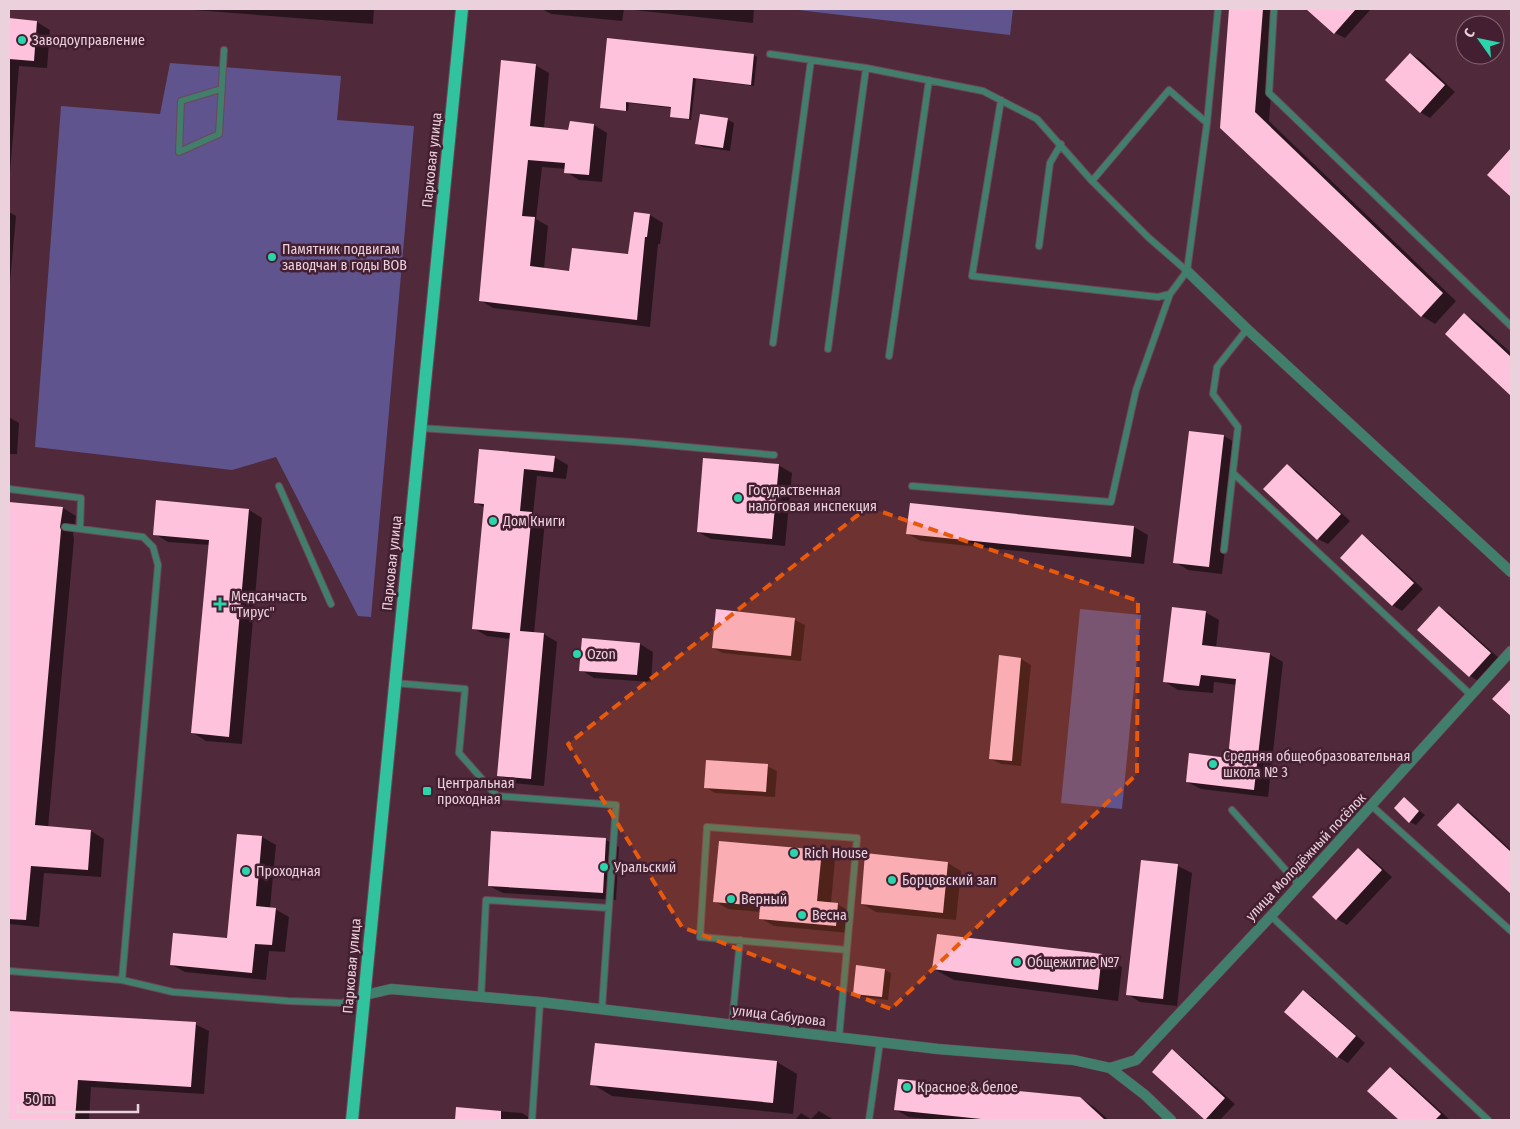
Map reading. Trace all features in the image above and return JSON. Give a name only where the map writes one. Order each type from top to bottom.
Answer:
[{"type":"main road","name":"Парковая улица","points":[[352,1120],[462,9]]},
{"type":"street","points":[[1187,271],[1511,572]]},
{"type":"street","name":"улица Молодёжный посёлок","points":[[1110,1068],[1136,1060],[1372,806],[1511,651]]},
{"type":"street","name":"улица Сабурова","points":[[365,995],[391,989],[540,1002],[938,1049],[1074,1060],[1110,1068],[1145,1095],[1171,1120]]},
{"type":"lane","points":[[912,486],[1111,502],[1136,390],[1170,294],[1187,271],[1207,122],[1218,9]]},
{"type":"lane","points":[[1274,9],[1269,94],[1511,326]]},
{"type":"lane","points":[[222,89],[181,101],[179,152],[219,134],[222,89],[224,50]]},
{"type":"lane","points":[[770,54],[866,68],[983,91],[1037,118],[1092,181],[1149,238],[1187,271]]},
{"type":"lane","points":[[773,343],[811,60]]},
{"type":"lane","points":[[828,349],[866,68]]},
{"type":"lane","points":[[890,356],[929,80]]},
{"type":"lane","points":[[1092,181],[1169,90],[1207,122]]},
{"type":"lane","points":[[1001,100],[972,276],[1158,297],[1170,294]]},
{"type":"lane","points":[[1039,246],[1050,163],[1061,144]]},
{"type":"lane","points":[[1224,550],[1238,427],[1213,394],[1218,367],[1248,329]]},
{"type":"lane","points":[[420,428],[633,442],[774,455]]},
{"type":"lane","points":[[1233,473],[1471,695]]},
{"type":"lane","points":[[279,486],[331,604]]},
{"type":"lane","points":[[9,489],[81,498],[80,528]]},
{"type":"lane","points":[[65,527],[143,537],[153,547],[158,565],[122,980]]},
{"type":"lane","points":[[395,683],[465,689],[459,753],[497,796],[616,805],[602,1008]]},
{"type":"lane","points":[[1372,806],[1511,931]]},
{"type":"lane","points":[[1232,810],[1299,885]]},
{"type":"lane","points":[[839,1038],[847,950],[856,838],[706,827],[700,937],[847,950]]},
{"type":"lane","points":[[480,997],[486,900],[609,908]]},
{"type":"lane","points":[[1270,916],[1488,1120]]},
{"type":"lane","points":[[732,1024],[740,940]]},
{"type":"lane","points":[[9,971],[122,980],[173,992],[280,1001],[342,1003],[365,995]]},
{"type":"lane","points":[[532,1120],[540,1002]]},
{"type":"lane","points":[[869,1120],[880,1042]]},
{"type":"highlighted area","points":[[868,507],[1138,601],[1137,774],[891,1009],[682,927],[568,744]]},
{"type":"shaded area","points":[[790,9],[1013,9],[1010,35]]},
{"type":"shaded area","points":[[170,63],[341,76],[337,120],[414,126],[371,617],[358,616],[276,457],[232,470],[35,447],[61,106],[160,114]]},
{"type":"shaded area","points":[[1080,609],[1141,615],[1122,809],[1061,803]]},
{"type":"building","points":[[1229,9],[1263,9],[1255,112],[1443,293],[1421,317],[1220,128]]},
{"type":"building","points":[[1306,9],[1356,9],[1334,34]]},
{"type":"building","name":"Заводоуправление","points":[[9,18],[37,21],[34,61],[9,59]]},
{"type":"building","points":[[607,38],[754,54],[751,85],[693,78],[689,119],[670,117],[671,107],[626,102],[626,111],[600,108]]},
{"type":"building","points":[[1410,53],[1445,85],[1420,113],[1385,80]]},
{"type":"building","points":[[501,60],[536,64],[530,126],[568,130],[570,121],[594,124],[589,175],[564,173],[565,163],[528,160],[522,216],[535,217],[530,266],[569,271],[572,248],[628,254],[634,212],[650,214],[647,237],[645,237],[637,320],[479,301]]},
{"type":"building","points":[[700,114],[728,118],[723,148],[695,144]]},
{"type":"building","points":[[1511,148],[1511,197],[1487,175]]},
{"type":"building","points":[[1464,313],[1511,357],[1511,396],[1445,334]]},
{"type":"building","points":[[1189,431],[1224,435],[1209,567],[1173,563]]},
{"type":"building","points":[[479,449],[555,456],[553,472],[524,469],[520,511],[532,512],[520,631],[544,633],[531,779],[497,776],[510,633],[472,629],[484,504],[474,503]]},
{"type":"building","name":"Госудаственная налоговая инспекция","points":[[703,458],[779,464],[772,539],[697,532]]},
{"type":"building","points":[[1287,464],[1341,514],[1317,540],[1263,489]]},
{"type":"building","points":[[156,500],[249,509],[229,737],[191,733],[209,540],[153,535]]},
{"type":"building","points":[[9,502],[63,507],[35,825],[91,830],[88,870],[31,866],[26,920],[9,919]]},
{"type":"building","points":[[910,503],[1134,526],[1131,557],[906,534]]},
{"type":"building","points":[[1362,534],[1414,583],[1392,606],[1340,558]]},
{"type":"building","points":[[1439,606],[1491,653],[1469,677],[1417,630]]},
{"type":"building","points":[[1172,607],[1206,611],[1202,645],[1270,653],[1254,790],[1186,782],[1189,753],[1228,758],[1236,679],[1201,675],[1199,686],[1163,682]]},
{"type":"building","points":[[716,609],[795,618],[791,656],[712,648]]},
{"type":"building","points":[[582,638],[640,643],[637,675],[579,671]]},
{"type":"building","points":[[999,655],[1021,658],[1012,761],[989,759]]},
{"type":"building","points":[[1511,679],[1511,716],[1492,699]]},
{"type":"building","points":[[706,760],[768,764],[766,792],[704,788]]},
{"type":"building","points":[[1404,797],[1419,811],[1409,823],[1394,808]]},
{"type":"building","points":[[1458,803],[1511,852],[1511,894],[1437,825]]},
{"type":"building","points":[[491,831],[606,838],[603,893],[488,886]]},
{"type":"building","name":"Проходная","points":[[237,834],[262,836],[256,906],[276,908],[272,945],[255,944],[252,973],[170,965],[173,933],[227,938]]},
{"type":"building","points":[[719,841],[822,850],[817,901],[838,903],[836,926],[759,919],[760,906],[713,902]]},
{"type":"building","points":[[1358,848],[1382,870],[1336,920],[1312,897]]},
{"type":"building","points":[[865,853],[948,862],[943,913],[861,904]]},
{"type":"building","points":[[1141,860],[1178,864],[1163,999],[1126,995]]},
{"type":"building","name":"Общежитие №7","points":[[937,934],[1102,954],[1098,990],[932,969]]},
{"type":"building","points":[[856,965],[885,969],[882,997],[853,994]]},
{"type":"building","points":[[1303,990],[1356,1036],[1337,1058],[1284,1012]]},
{"type":"building","points":[[9,1011],[196,1022],[191,1087],[78,1080],[75,1120],[9,1120]]},
{"type":"building","points":[[595,1043],[777,1061],[773,1103],[590,1085]]},
{"type":"building","points":[[1172,1049],[1225,1098],[1205,1120],[1152,1072]]},
{"type":"building","points":[[1390,1067],[1441,1114],[1435,1120],[1399,1120],[1367,1091]]},
{"type":"building","points":[[898,1079],[1080,1097],[1105,1120],[991,1120],[894,1110]]},
{"type":"building","points":[[456,1107],[501,1111],[501,1120],[455,1120]]},
{"type":"place","name":"Заводоуправление","points":[[22,40]]},
{"type":"place","name":"Памятник подвигам заводчан в годы ВОВ","points":[[272,257]]},
{"type":"place","name":"Госудаственная налоговая инспекция","points":[[738,498]]},
{"type":"place","name":"Дом Книги","points":[[493,521]]},
{"type":"place","name":"Медсанчасть \"Тирус\"","points":[[220,604]]},
{"type":"place","name":"Ozon","points":[[577,654]]},
{"type":"place","name":"Средняя общеобразовательная школа № 3","points":[[1213,764]]},
{"type":"place","name":"Центральная проходная","points":[[427,791]]},
{"type":"place","name":"Rich House","points":[[794,853]]},
{"type":"place","name":"Уральский","points":[[604,867]]},
{"type":"place","name":"Проходная","points":[[246,871]]},
{"type":"place","name":"Борцовский зал","points":[[892,880]]},
{"type":"place","name":"Верный","points":[[731,899]]},
{"type":"place","name":"Весна","points":[[802,915]]},
{"type":"place","name":"Общежитие №7","points":[[1017,962]]},
{"type":"place","name":"Красное & белое","points":[[907,1087]]}]
